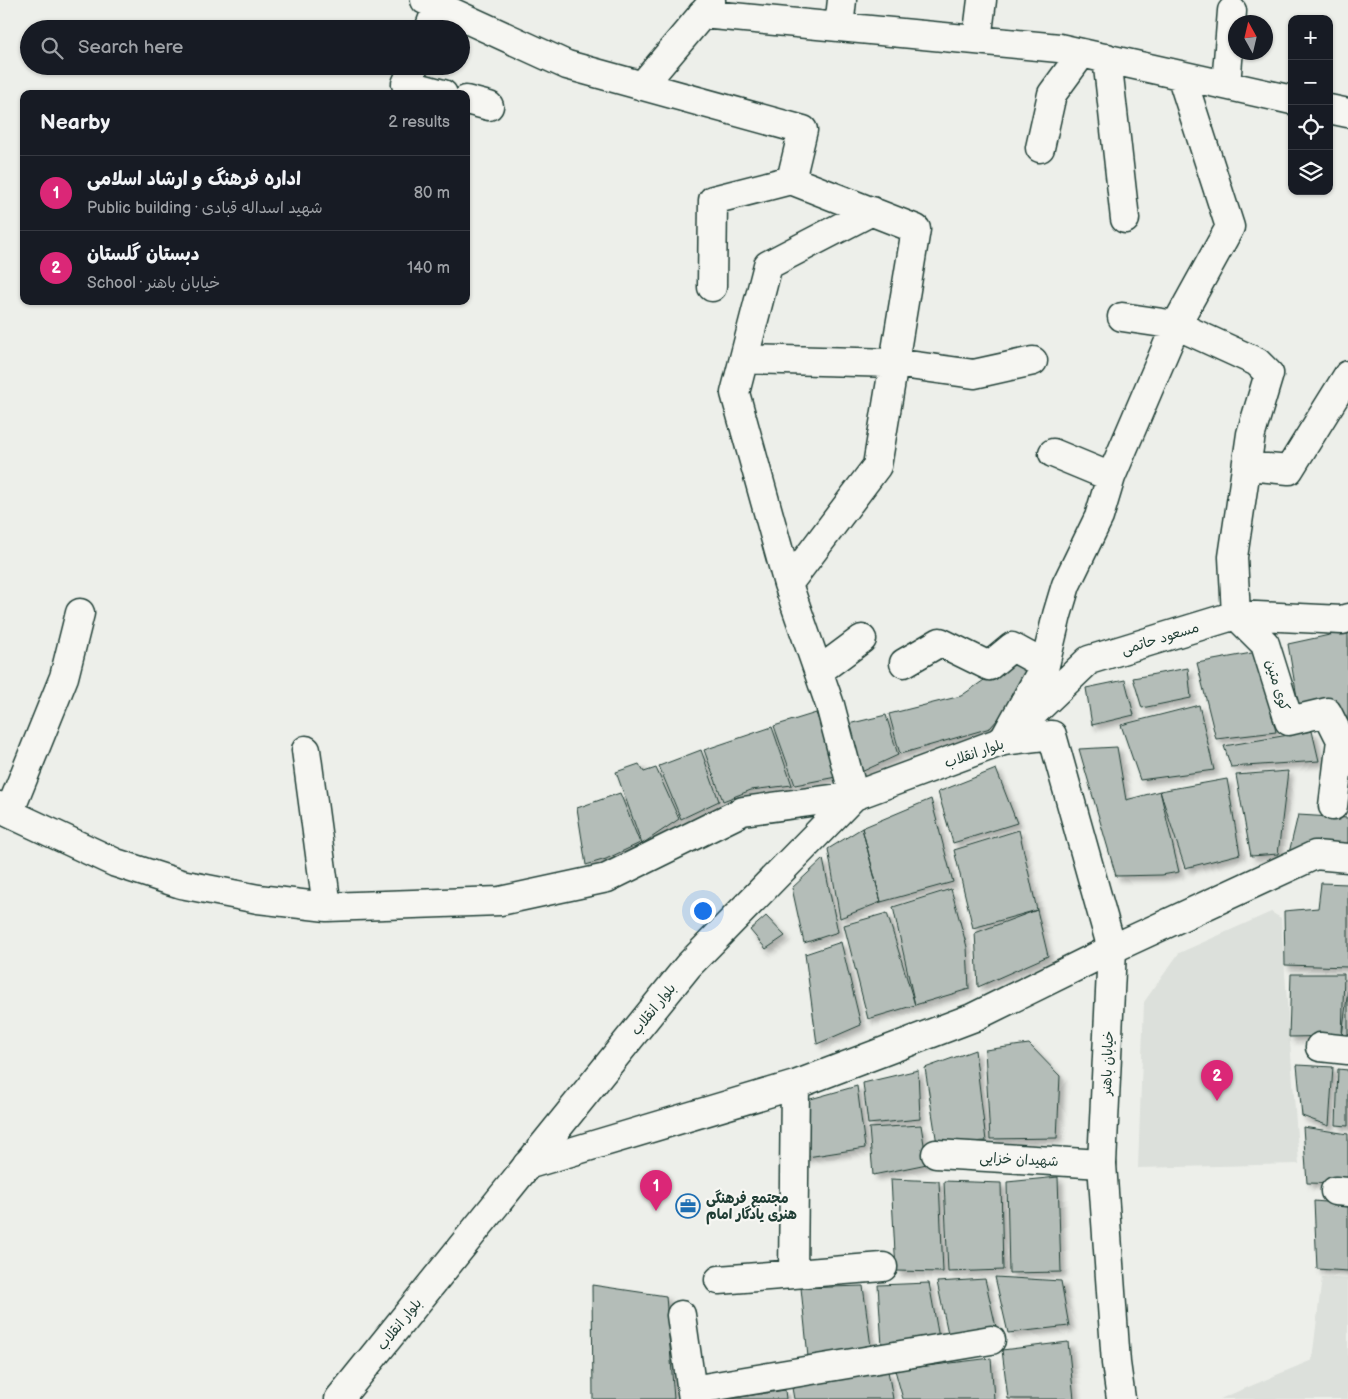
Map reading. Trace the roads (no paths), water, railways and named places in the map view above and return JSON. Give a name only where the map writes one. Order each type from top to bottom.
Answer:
[{"type":"street","points":[[839,27],[842,0]]},
{"type":"street","points":[[977,40],[982,0]]},
{"type":"street","points":[[642,86],[706,7],[839,27],[1059,48],[1288,99]]},
{"type":"street","points":[[433,9],[460,20]]},
{"type":"street","points":[[1226,85],[1232,12]]},
{"type":"street","points":[[470,24],[568,65],[803,130],[791,180]]},
{"type":"street","points":[[1040,148],[1052,94],[1094,56]]},
{"type":"street","points":[[1094,56],[1125,219]]},
{"type":"street","points":[[410,75],[406,84],[428,90]]},
{"type":"street","points":[[1003,741],[1045,665],[1066,585],[1099,517],[1111,477],[1176,325],[1230,227],[1182,75]]},
{"type":"street","points":[[1333,110],[1348,114]]},
{"type":"street","points":[[712,287],[713,200],[791,180],[916,229],[877,466],[788,584]]},
{"type":"street","points":[[80,614],[64,677],[4,810],[116,863],[181,884],[258,898],[327,907],[500,901],[607,878],[743,811],[854,796],[830,705],[788,584],[735,393],[768,265],[872,211]]},
{"type":"street","points":[[1122,316],[1176,325],[1257,362],[1269,374],[1251,434],[1233,557],[1236,615]]},
{"type":"street","points":[[744,359],[894,363],[974,374],[1033,361]]},
{"type":"street","points":[[1247,466],[1289,470],[1348,375]]},
{"type":"street","points":[[1053,453],[1111,477]]},
{"type":"street","name":"مسعود حاتمی","points":[[1003,741],[1089,660],[1236,615],[1342,620],[1348,618]]},
{"type":"street","name":"کوی متین","points":[[1236,615],[1265,644],[1289,721],[1327,712],[1341,740],[1333,806]]},
{"type":"street","points":[[818,671],[862,639]]},
{"type":"street","points":[[904,663],[940,642],[989,666],[1012,647],[1045,665]]},
{"type":"street","name":"بلوار انقلاب","points":[[339,1399],[688,966],[854,796],[1003,741],[1052,735]]},
{"type":"street","name":"خیابان باهنر","points":[[1052,735],[1112,949],[1102,1164],[1116,1363],[1121,1399]]},
{"type":"street","points":[[306,750],[327,907]]},
{"type":"street","points":[[527,1165],[796,1086],[972,1018],[1112,949],[1315,855],[1348,858]]},
{"type":"street","points":[[1320,1047],[1348,1050]]},
{"type":"street","points":[[792,1274],[796,1086]]},
{"type":"street","name":"شهیدان خزایی","points":[[936,1154],[1102,1164]]},
{"type":"street","points":[[719,1280],[883,1267]]},
{"type":"street","points":[[681,1315],[692,1394],[991,1340]]},
{"type":"place","name":"دبستان گلستان","points":[[1217,1101]]},
{"type":"place","name":"مجتمع فرهنگی هنری یادگار امام","points":[[688,1206]]},
{"type":"place","name":"اداره فرهنگ و ارشاد اسلامی","points":[[656,1211]]}]
